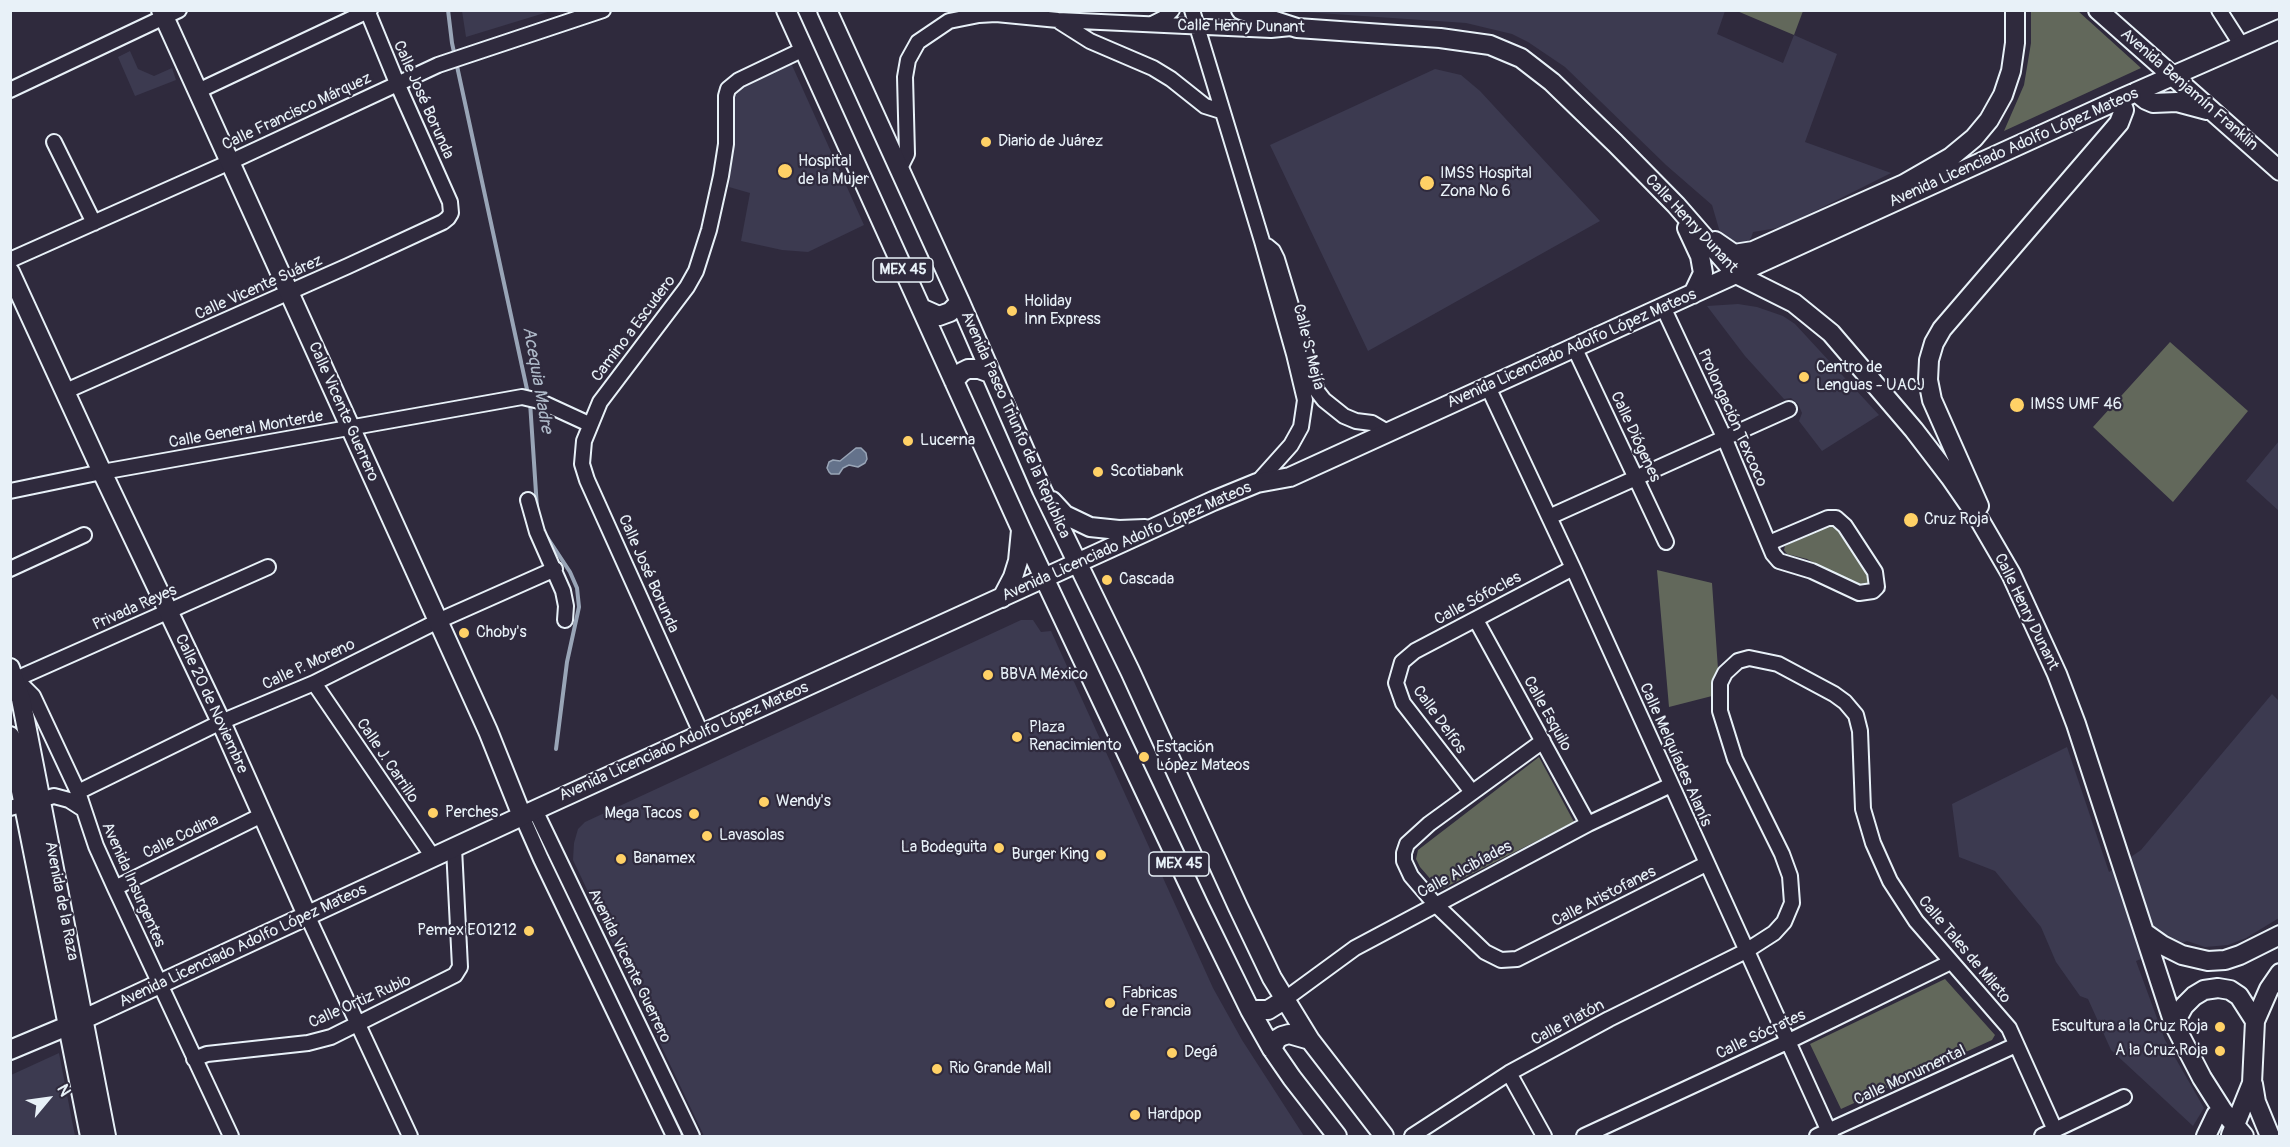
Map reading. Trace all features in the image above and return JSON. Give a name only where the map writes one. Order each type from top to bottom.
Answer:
[{"type":"main road","name":"MEX 45","points":[[786,10],[1021,528],[1143,789],[1250,1010],[1272,1049],[1337,1137]]},
{"type":"main road","name":"Avenida Paseo Triunfo de la República","points":[[827,10],[960,302],[1042,490],[1284,1000]]},
{"type":"main road","points":[[1241,10],[1297,28]]},
{"type":"main road","points":[[1679,208],[1728,252],[1746,254],[1862,203],[1936,167],[1974,138],[1989,120],[2003,95],[2011,71],[2015,10]]},
{"type":"main road","name":"Avenida Benjamín Franklin","points":[[2097,10],[2280,171]]},
{"type":"main road","name":"Calle Vicente Guerrero","points":[[168,13],[198,91],[488,731],[528,813]]},
{"type":"main road","name":"Calle Henry Dunant","points":[[1297,28],[1440,38],[1490,45],[1521,58],[1552,82],[1679,208],[1736,274],[1794,303],[1831,333],[1914,430],[1978,519],[2011,574],[2057,674],[2091,768],[2174,1024],[2187,1051],[2237,1133]]},
{"type":"main road","name":"Avenida Licenciado Adolfo López Mateos","points":[[10,1050],[76,1022],[528,813],[1155,528],[1257,483],[1290,477],[2280,29]]},
{"type":"main road","points":[[1978,519],[1979,504],[1940,422],[1928,380],[1929,360],[1934,343],[1942,329],[2119,123],[2128,96],[2153,103],[2177,102],[2212,111]]},
{"type":"main road","points":[[1679,208],[1702,264],[1701,280],[1693,294]]},
{"type":"main road","name":"Calle 20 de Noviembre","points":[[10,272],[308,915]]},
{"type":"main road","points":[[921,308],[939,316],[950,312],[960,302]]},
{"type":"main road","points":[[954,381],[968,369],[979,369],[990,374]]},
{"type":"main road","points":[[1042,490],[1065,515],[1090,527],[1119,530],[1155,528]]},
{"type":"main road","points":[[1002,598],[1018,561],[1021,528]]},
{"type":"main road","name":"Avenida de la Raza","points":[[13,673],[41,798],[76,1022],[90,1137]]},
{"type":"main road","name":"Avenida de la Raza","points":[[10,736],[17,806],[106,1137]]},
{"type":"main road","points":[[2145,933],[2182,955],[2208,961],[2225,960],[2240,955],[2280,935]]},
{"type":"main road","points":[[2237,1133],[2252,1083],[2255,1021],[2269,989],[2280,973]]},
{"type":"main road","points":[[2174,1024],[2184,1006],[2194,996],[2204,990],[2218,988],[2230,990],[2239,996],[2255,1021]]},
{"type":"main road","name":"MEX 45","points":[[1284,1000],[1310,1040],[1384,1137]]},
{"type":"main road","points":[[1250,1010],[1268,1010],[1284,1000]]},
{"type":"main road","points":[[1272,1049],[1277,1039],[1289,1034],[1310,1040]]},
{"type":"main road","points":[[2252,1083],[2256,1102],[2270,1137]]},
{"type":"main road","points":[[2206,1137],[2216,1115],[2223,1111]]},
{"type":"street","name":"Calle Francisco Márquez","points":[[10,260],[230,162],[438,65],[603,10]]},
{"type":"street","points":[[1150,24],[1164,18],[1172,10]]},
{"type":"street","name":"Calle S. Mejía","points":[[1192,10],[1262,241],[1305,400],[1301,427],[1291,445],[1257,483]]},
{"type":"street","points":[[2219,10],[2242,46]]},
{"type":"street","points":[[198,91],[368,11]]},
{"type":"street","name":"Calle José Borunda","points":[[368,11],[396,83],[450,202]]},
{"type":"street","points":[[10,90],[168,13]]},
{"type":"street","name":"Calle Henry Dunant","points":[[899,170],[908,149],[905,77],[908,60],[918,42],[938,27],[964,17],[1004,15],[1058,20],[1271,30],[1297,28]]},
{"type":"street","points":[[1058,20],[1090,41],[1171,79],[1205,106],[1221,111]]},
{"type":"street","name":"Camino a Escudero","points":[[589,424],[600,402],[687,287],[696,271],[709,230],[721,177],[726,144],[728,89],[739,80],[804,49]]},
{"type":"street","points":[[54,142],[94,223]]},
{"type":"street","name":"Calle Vicente Suárez","points":[[66,391],[290,293],[443,222],[451,213],[450,202]]},
{"type":"street","name":"Calle S. Mejía","points":[[1262,241],[1273,251],[1277,259],[1317,391],[1324,400],[1344,416],[1356,421],[1372,423],[1389,433]]},
{"type":"street","name":"Prolongación Texcoco","points":[[1664,307],[1724,437],[1773,554],[1779,561],[1812,571],[1859,593],[1867,593],[1877,586],[1875,572],[1845,526],[1836,518],[1828,518],[1769,543]]},
{"type":"street","name":"Calle Diógenes","points":[[1574,347],[1666,542]]},
{"type":"street","name":"Calle Melquíades Alanís","points":[[1488,387],[1573,568],[1787,1042],[1825,1135]]},
{"type":"street","name":"Calle General Monterde","points":[[10,491],[102,472],[522,397],[539,400],[589,424]]},
{"type":"street","points":[[1549,517],[1789,409]]},
{"type":"street","name":"Calle José Borunda","points":[[589,424],[584,441],[582,464],[587,480],[702,735]]},
{"type":"street","points":[[528,500],[537,532],[563,591],[566,606],[565,620]]},
{"type":"street","points":[[10,569],[84,535]]},
{"type":"street","name":"Privada Reyes","points":[[13,673],[169,611],[268,567]]},
{"type":"street","name":"Calle Sófocles","points":[[1402,662],[1415,651],[1573,568]]},
{"type":"street","name":"Calle P. Moreno","points":[[78,792],[221,723],[314,683],[438,621],[555,569]]},
{"type":"street","name":"Calle Esquilo","points":[[1476,620],[1588,824]]},
{"type":"street","name":"Calle Tales de Mileto","points":[[1746,951],[1774,933],[1789,914],[1792,903],[1790,876],[1782,854],[1735,759],[1720,711],[1720,683],[1725,673],[1738,661],[1749,657],[1778,664],[1834,694],[1845,702],[1856,716],[1860,731],[1863,809],[1873,843],[1902,903],[2008,1028],[2048,1133]]},
{"type":"street","name":"Calle Delfos","points":[[1402,662],[1396,683],[1398,694],[1472,792]]},
{"type":"street","name":"Avenida Insurgentes","points":[[13,673],[33,696],[78,792],[115,888],[231,1137]]},
{"type":"street","name":"Calle J. Carrillo","points":[[314,683],[433,857]]},
{"type":"street","points":[[1435,904],[1411,876],[1404,861],[1407,844],[1472,792],[1543,741]]},
{"type":"street","name":"Calle Alcibíades","points":[[1284,1000],[1337,960],[1435,904],[1588,824],[1671,785]]},
{"type":"street","name":"Avenida Insurgentes","points":[[41,798],[61,796],[83,809]]},
{"type":"street","points":[[17,806],[41,798]]},
{"type":"street","name":"Avenida Vicente Guerrero","points":[[528,813],[537,851],[674,1137]]},
{"type":"street","name":"Avenida Vicente Guerrero","points":[[528,813],[692,1137]]},
{"type":"street","name":"Calle Codina","points":[[115,888],[262,815]]},
{"type":"street","name":"Calle Ortiz Rubio","points":[[194,1059],[207,1054],[308,1043],[331,1037],[450,979],[460,967],[454,848]]},
{"type":"street","name":"Calle Aristofanes","points":[[1435,904],[1485,952],[1501,960],[1517,959],[1706,864]]},
{"type":"street","name":"Calle 20 de Noviembre","points":[[308,915],[410,1137]]},
{"type":"street","name":"Calle Platón","points":[[1412,1137],[1509,1073],[1609,1019],[1746,951]]},
{"type":"street","name":"Calle Sócrates","points":[[1584,1137],[1951,962]]},
{"type":"street","name":"Calle Monumental","points":[[1825,1135],[2016,1045]]},
{"type":"street","points":[[1509,1073],[1544,1137]]},
{"type":"street","points":[[2048,1133],[2124,1097]]},
{"type":"shaded area","points":[[462,10],[551,11],[466,37]]},
{"type":"shaded area","points":[[1289,11],[1725,11],[1717,34],[1783,63],[1794,35],[1837,54],[1805,142],[1891,173],[1783,227],[1753,232],[1747,243],[1733,245],[1719,229],[1712,205],[1666,165],[1565,67],[1528,42],[1512,34],[1466,23]]},
{"type":"shaded area","points":[[130,51],[138,69],[154,76],[172,68],[176,80],[135,96],[118,57]]},
{"type":"shaded area","name":"Hospital de la Mujer","points":[[791,63],[864,225],[808,252],[782,250],[741,241],[750,193],[729,187],[734,141],[733,92]]},
{"type":"shaded area","name":"IMSS Hospital Zona No 6","points":[[1435,69],[1461,75],[1480,91],[1600,221],[1368,351],[1270,145]]},
{"type":"shaded area","name":"Centro de Lenguas - UACJ","points":[[1738,304],[1757,307],[1783,316],[1795,324],[1879,415],[1822,451],[1799,421],[1802,413],[1798,404],[1791,398],[1784,399],[1745,356],[1707,306]]},
{"type":"shaded area","points":[[2279,441],[2279,511],[2246,481]]},
{"type":"shaded area","points":[[1021,620],[1033,620],[1041,632],[1051,631],[1213,988],[1242,1040],[1304,1136],[704,1136],[573,860],[578,829],[585,822]]},
{"type":"shaded area","points":[[2272,694],[2279,701],[2279,918],[2246,938],[2228,945],[2205,947],[2187,941],[2136,961],[2165,1040],[2204,1108],[2193,1126],[2111,1050],[2088,999],[2080,996],[2056,962],[2041,927],[1995,871],[1959,857],[1952,804],[2067,747],[2109,872],[2141,850]]},
{"type":"shaded area","points":[[59,1053],[75,1136],[11,1136],[11,1075]]},
{"type":"green space","points":[[1737,11],[1803,11],[1794,35]]},
{"type":"green space","points":[[2031,11],[2078,11],[2141,68],[2004,131],[2024,85],[2031,43]]},
{"type":"green space","points":[[2170,342],[2248,411],[2173,502],[2093,427]]},
{"type":"green space","points":[[1830,525],[1838,528],[1872,578],[1871,583],[1866,586],[1858,585],[1807,559],[1787,554],[1784,550],[1785,546]]},
{"type":"green space","points":[[1657,570],[1712,583],[1718,669],[1712,696],[1669,707]]},
{"type":"green space","points":[[1539,757],[1574,822],[1440,890],[1420,867],[1416,859],[1418,850]]},
{"type":"green space","points":[[1945,979],[1995,1035],[1992,1040],[1841,1109],[1810,1044]]},
{"type":"water","points":[[856,448],[861,448],[866,453],[865,463],[858,467],[849,465],[839,474],[829,472],[827,468],[829,462],[840,461]]},
{"type":"waterway","name":"Acequia Madre","points":[[448,10],[452,43],[528,394]]},
{"type":"waterway","name":"Acequia Madre","points":[[530,402],[537,508]]},
{"type":"waterway","name":"Acequia Madre","points":[[547,537],[570,572],[577,588],[579,607],[567,662],[556,749]]},
{"type":"place","name":"Diario de Juárez","points":[[986,142]]},
{"type":"place","name":"Hospital de la Mujer","points":[[785,171]]},
{"type":"place","name":"IMSS Hospital Zona No 6","points":[[1427,183]]},
{"type":"place","name":"Holiday Inn Express","points":[[1012,311]]},
{"type":"place","name":"Centro de Lenguas - UACJ","points":[[1804,377]]},
{"type":"place","name":"IMSS UMF 46","points":[[2017,405]]},
{"type":"place","name":"Lucerna","points":[[908,441]]},
{"type":"place","name":"Scotiabank","points":[[1098,472]]},
{"type":"place","name":"Cruz Roja","points":[[1911,520]]},
{"type":"place","name":"Cascada","points":[[1107,580]]},
{"type":"place","name":"Choby's","points":[[464,633]]},
{"type":"place","name":"BBVA México","points":[[988,675]]},
{"type":"place","name":"Plaza Renacimiento","points":[[1017,737]]},
{"type":"place","name":"Estación López Mateos","points":[[1144,757]]},
{"type":"place","name":"Wendy's","points":[[764,802]]},
{"type":"place","name":"Perches","points":[[433,813]]},
{"type":"place","name":"Mega Tacos","points":[[694,814]]},
{"type":"place","name":"Lavasolas","points":[[707,836]]},
{"type":"place","name":"La Bodeguita","points":[[999,848]]},
{"type":"place","name":"Burger King","points":[[1101,855]]},
{"type":"place","name":"Banamex","points":[[621,859]]},
{"type":"place","name":"Pemex E01212","points":[[529,931]]},
{"type":"place","name":"Fabricas de Francia","points":[[1110,1003]]},
{"type":"place","name":"Escultura a la Cruz Roja","points":[[2220,1027]]},
{"type":"place","name":"A la Cruz Roja","points":[[2220,1051]]},
{"type":"place","name":"Degá","points":[[1172,1053]]},
{"type":"place","name":"Rio Grande Mall","points":[[937,1069]]},
{"type":"place","name":"Hardpop","points":[[1135,1115]]}]
